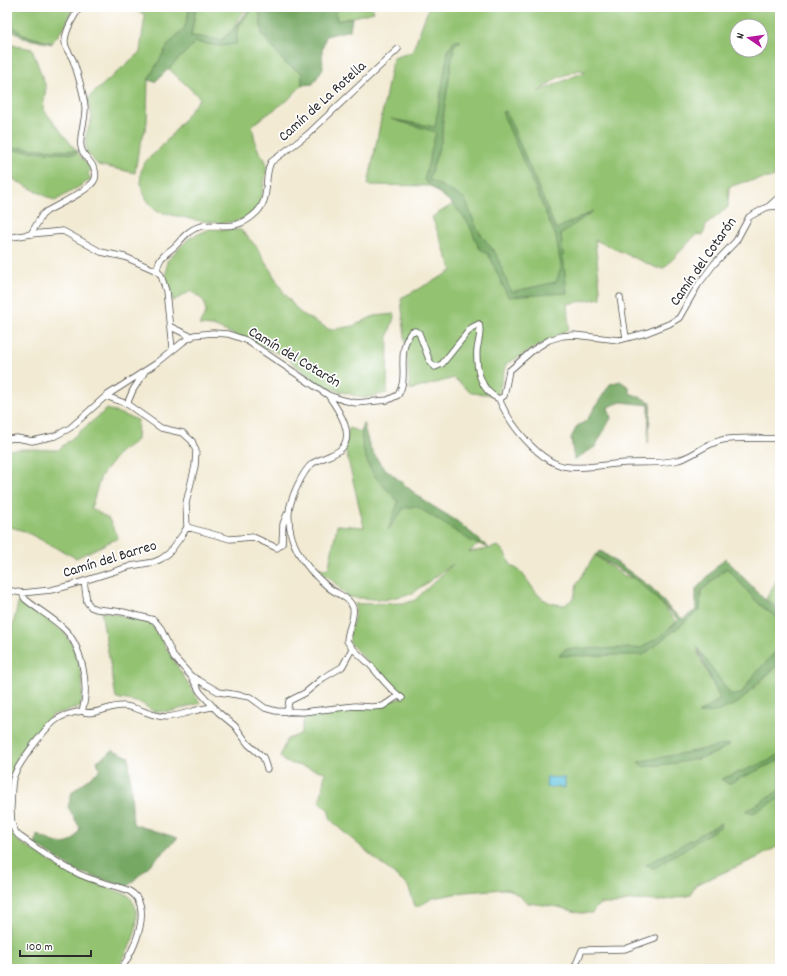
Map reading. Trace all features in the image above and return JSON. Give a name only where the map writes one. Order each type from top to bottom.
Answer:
[{"type":"street","points":[[31,234],[42,215],[85,189],[94,179],[96,172],[84,154],[81,146],[85,118],[83,96],[73,59],[65,45],[66,36],[80,7]]},
{"type":"street","name":"Camín de La Rotella","points":[[157,271],[160,259],[189,232],[199,227],[214,225],[230,227],[239,225],[258,211],[265,197],[268,169],[271,162],[307,135],[398,49]]},
{"type":"street","points":[[767,207],[780,196]]},
{"type":"street","name":"Camín del Cotarón","points":[[7,439],[18,438],[32,440],[45,439],[55,436],[70,428],[106,396],[146,370],[172,349],[192,337],[213,333],[228,334],[246,340],[328,395],[356,402],[388,400],[398,395],[401,390],[403,350],[411,332],[415,331],[419,333],[430,362],[435,367],[442,364],[471,328],[479,324],[480,331],[477,362],[479,376],[485,388],[498,400],[504,396],[509,371],[533,350],[549,340],[574,334],[604,339],[626,338],[669,324],[679,318],[698,285],[714,264],[736,241],[750,217],[767,207],[780,206]]},
{"type":"street","points":[[7,238],[63,231],[101,252],[125,257],[157,271],[161,275],[166,292],[171,327],[172,349]]},
{"type":"street","points":[[620,297],[626,338]]},
{"type":"street","points":[[171,327],[192,337]]},
{"type":"street","points":[[127,404],[133,390],[146,370]]},
{"type":"street","points":[[191,676],[219,692],[250,697],[270,710],[287,712],[383,706],[400,697],[383,682],[370,666],[352,649],[347,641],[353,616],[351,603],[329,588],[300,556],[293,543],[289,513],[292,499],[308,468],[339,450],[344,445],[346,435],[345,425],[341,414],[328,395]]},
{"type":"street","points":[[106,396],[127,404],[161,428],[183,433],[192,441],[196,451],[186,503],[187,527],[228,538],[254,538],[277,548],[282,544],[283,524],[287,514],[289,513]]},
{"type":"street","points":[[498,400],[515,428],[532,446],[553,462],[567,467],[621,463],[674,462],[687,457],[710,443],[736,439],[780,438]]},
{"type":"street","name":"Camín del Barreo","points":[[7,590],[22,592],[51,590],[124,568],[161,559],[169,553],[187,527]]},
{"type":"street","points":[[84,581],[87,602],[92,607],[96,609],[123,612],[154,620],[160,627],[174,657],[191,676],[200,692],[235,726],[248,744],[263,757],[267,769]]},
{"type":"street","points":[[22,592],[25,599],[62,627],[74,643],[84,674],[85,697],[82,711]]},
{"type":"street","points":[[287,712],[289,701],[305,693],[323,678],[342,667],[352,649]]},
{"type":"street","points":[[122,969],[136,944],[140,927],[141,912],[136,897],[128,890],[76,873],[18,835],[14,831],[12,825],[11,811],[14,777],[28,753],[46,728],[57,719],[68,714],[82,711],[91,714],[110,707],[122,706],[133,707],[154,716],[164,717],[214,707]]},
{"type":"street","points":[[574,969],[582,950],[625,949],[656,938]]},
{"type":"green space","points":[[7,7],[73,7],[66,24],[52,43],[23,35],[7,21]]},
{"type":"green space","points":[[130,7],[190,7],[185,27],[168,45],[148,80],[147,123],[138,153],[135,173],[98,165],[86,151],[86,135],[92,117],[88,103],[90,96],[140,52],[145,15]]},
{"type":"green space","points":[[190,7],[196,7],[191,36],[221,40],[233,30],[250,7],[255,7],[238,27],[236,44],[221,46],[196,42],[155,82],[148,80],[168,45],[185,27]]},
{"type":"green space","points":[[196,7],[250,7],[241,14],[233,30],[221,40],[191,36]]},
{"type":"green space","points":[[255,7],[259,7],[262,34],[285,63],[302,73],[302,85],[288,100],[252,125],[259,152],[266,162],[263,189],[258,205],[249,216],[236,221],[221,223],[158,212],[149,203],[141,185],[141,171],[143,165],[171,136],[200,98],[168,68],[196,42],[221,46],[248,13]]},
{"type":"green space","points":[[259,7],[335,7],[337,21],[352,18],[350,30],[326,36],[322,50],[323,68],[313,84],[302,85],[302,73],[285,63],[262,34]]},
{"type":"green space","points":[[335,7],[372,7],[374,12],[337,21]]},
{"type":"green space","points":[[429,7],[780,7],[780,176],[744,182],[729,187],[728,207],[706,225],[703,235],[697,234],[664,268],[657,268],[595,240],[601,298],[567,304],[569,329],[506,364],[498,395],[471,393],[454,378],[410,390],[401,298],[452,271],[432,217],[453,204],[430,186],[368,185],[393,58],[412,52]],"holes":[[[579,70],[586,71],[538,92],[557,78]]]},
{"type":"green space","points":[[7,21],[23,35],[52,44],[23,38],[7,26]]},
{"type":"green space","points":[[455,40],[461,41],[454,45],[443,119],[442,139],[429,179],[465,199],[477,229],[496,254],[511,292],[556,282],[561,267],[556,237],[502,112],[506,111],[556,229],[593,211],[561,234],[567,293],[508,297],[489,255],[479,248],[469,224],[453,204],[424,180],[436,132],[391,119],[435,127],[448,51]]},
{"type":"green space","points":[[7,44],[32,49],[46,87],[43,109],[91,169],[88,174],[91,179],[55,201],[7,176]]},
{"type":"green space","points":[[7,147],[77,151],[76,154],[7,150]]},
{"type":"green space","points":[[210,229],[241,230],[256,246],[284,293],[299,312],[330,330],[353,326],[374,316],[395,314],[388,336],[387,393],[364,398],[321,386],[283,355],[213,326],[199,325],[206,313],[204,301],[191,291],[173,301],[166,276],[167,261],[189,238]]},
{"type":"green space","points":[[620,381],[629,387],[630,393],[651,402],[648,443],[649,405],[621,402],[608,407],[611,418],[595,447],[574,460],[571,438],[577,426],[586,421],[610,384]]},
{"type":"green space","points":[[107,409],[138,420],[137,440],[119,453],[101,476],[91,508],[109,519],[118,538],[76,558],[24,531],[7,526],[7,450],[58,450]]},
{"type":"green space","points":[[363,423],[370,448],[381,465],[423,500],[457,521],[489,548],[471,541],[416,506],[404,508],[388,530],[398,502],[377,479],[369,467],[362,444]]},
{"type":"green space","points":[[349,428],[361,432],[366,450],[412,497],[481,542],[469,552],[498,546],[505,553],[512,566],[520,571],[538,594],[548,602],[565,605],[574,598],[577,584],[595,555],[622,575],[635,579],[656,598],[677,622],[648,647],[646,653],[700,608],[701,591],[727,568],[760,605],[780,620],[780,647],[753,676],[741,694],[730,696],[697,651],[720,699],[699,713],[738,703],[780,663],[780,845],[759,857],[695,885],[691,895],[660,901],[631,900],[615,904],[599,904],[592,913],[580,913],[558,907],[528,903],[511,890],[504,889],[465,892],[433,898],[419,906],[415,906],[408,886],[340,829],[331,820],[328,809],[320,804],[325,772],[285,762],[280,756],[287,739],[301,734],[305,713],[361,708],[402,698],[401,693],[385,681],[350,643],[349,638],[356,609],[355,604],[406,603],[415,600],[453,564],[413,593],[384,600],[348,597],[330,578],[312,567],[326,569],[329,566],[337,525],[364,527],[345,447]]},
{"type":"green space","points":[[601,551],[652,588],[671,610],[683,619],[696,610],[696,589],[725,558],[763,598],[780,611],[780,620],[760,605],[727,568],[701,591],[700,610],[643,655],[559,656],[565,649],[641,648],[662,635],[679,620],[638,581],[595,555]]},
{"type":"green space","points":[[780,574],[780,609],[766,599]]},
{"type":"green space","points":[[19,599],[52,622],[68,638],[73,646],[80,667],[82,678],[82,698],[80,707],[52,715],[23,752],[10,774],[7,798],[7,641],[9,641]]},
{"type":"green space","points":[[101,611],[150,622],[200,703],[173,711],[154,712],[141,703],[116,698]]},
{"type":"green space","points":[[697,647],[731,695],[741,694],[753,676],[780,647],[780,662],[738,703],[719,711],[698,714],[720,699]]},
{"type":"green space","points":[[730,744],[711,755],[689,761],[644,767],[638,762]]},
{"type":"green space","points":[[113,750],[129,757],[133,824],[178,838],[127,887],[76,871],[35,844],[37,835],[62,844],[72,841],[80,828],[68,807],[72,792],[100,770],[97,761]]},
{"type":"green space","points":[[780,754],[780,760],[728,784],[721,779],[766,762]]},
{"type":"green space","points":[[780,790],[780,798],[753,813],[746,811]]},
{"type":"green space","points":[[7,798],[8,824],[15,839],[69,874],[128,895],[134,904],[137,913],[135,932],[127,952],[117,969],[7,969]]},
{"type":"green space","points":[[721,823],[720,827],[654,868],[646,865]]},
{"type":"water","points":[[547,777],[565,778],[565,788],[546,787]]}]
